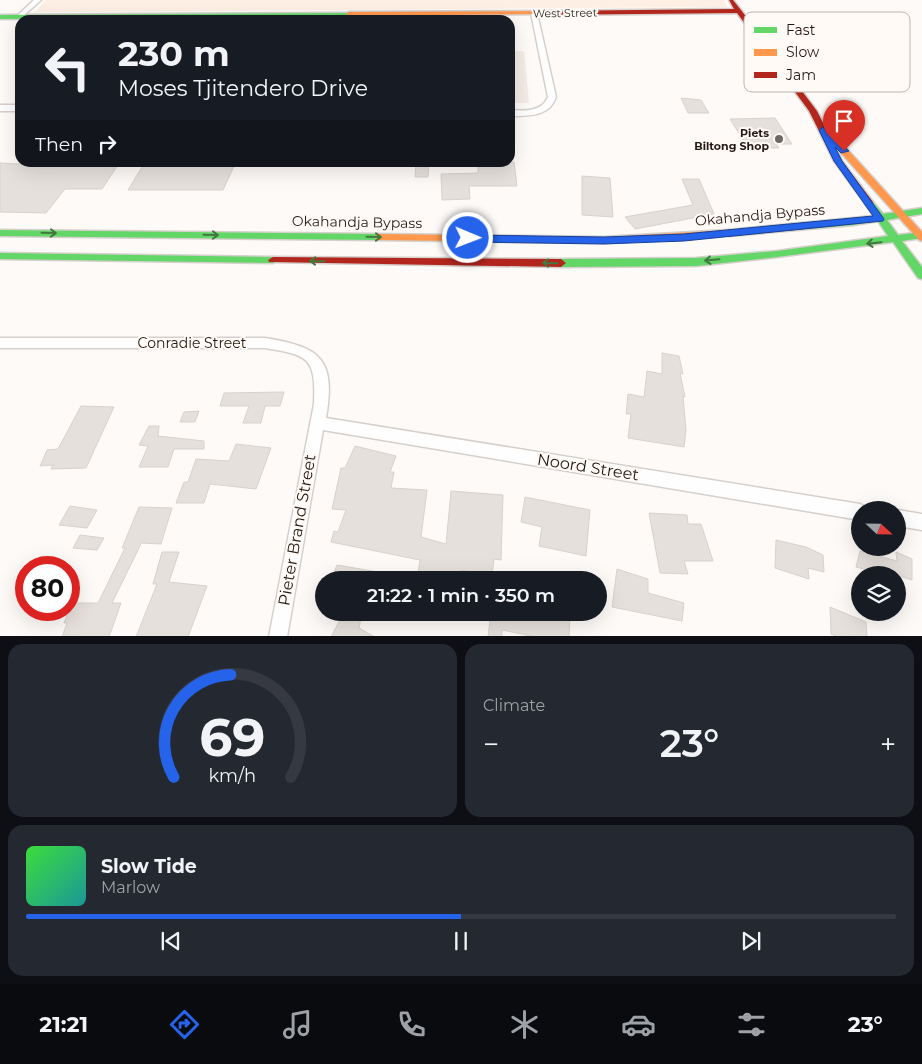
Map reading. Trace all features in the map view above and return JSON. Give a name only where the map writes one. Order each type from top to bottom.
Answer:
[{"type":"main road","points":[[731,0],[744,18]]},
{"type":"main road","name":"West Street","points":[[191,15],[739,11]]},
{"type":"main road","name":"West Street","points":[[0,17],[15,16]]},
{"type":"main road","points":[[799,92],[813,111],[838,161],[922,275]]},
{"type":"main road","points":[[823,130],[921,236]]},
{"type":"main road","name":"Okahandja Bypass","points":[[0,232],[604,240],[684,238],[880,219],[922,211]]},
{"type":"main road","points":[[0,256],[614,264],[696,262],[921,236]]},
{"type":"street","points":[[21,15],[38,0]]},
{"type":"street","points":[[515,113],[544,109],[551,102],[552,97],[534,13]]},
{"type":"street","points":[[0,108],[15,108]]},
{"type":"street","name":"Conradie Street","points":[[0,343],[265,343],[301,350],[314,358],[320,367],[323,382],[317,423]]},
{"type":"street","name":"Noord Street","points":[[317,423],[851,511]]},
{"type":"street","name":"Pieter Brand Street","points":[[278,636],[317,423]]},
{"type":"street","points":[[906,519],[922,522]]},
{"type":"shaded area","points":[[46,0],[724,0],[727,7],[35,12]]},
{"type":"shaded area","points":[[515,51],[524,51],[529,103],[515,103]]},
{"type":"building","points":[[681,98],[701,100],[709,113],[688,113]]},
{"type":"building","points":[[775,118],[792,144],[776,144],[779,148],[748,148],[730,119]]},
{"type":"building","points":[[0,163],[15,164],[15,167],[117,167],[102,189],[65,189],[46,213],[0,212]]},
{"type":"building","points":[[142,167],[234,167],[223,190],[128,190]]},
{"type":"building","points":[[416,167],[429,167],[428,177],[415,177]]},
{"type":"building","points":[[478,167],[515,167],[517,186],[469,186],[470,199],[442,200],[441,174],[478,173]]},
{"type":"building","points":[[582,176],[610,178],[613,217],[582,215]]},
{"type":"building","points":[[682,179],[699,179],[714,214],[635,229],[625,217],[693,205]]},
{"type":"building","points":[[662,353],[679,356],[685,397],[683,396],[686,430],[684,447],[628,438],[631,414],[626,414],[628,394],[644,397],[647,371],[662,374]]},
{"type":"building","points":[[284,392],[280,406],[265,406],[261,423],[243,423],[249,406],[220,406],[224,393]]},
{"type":"building","points":[[81,406],[114,407],[86,468],[51,469],[53,465],[40,466],[47,450],[58,449]]},
{"type":"building","points":[[199,411],[195,422],[180,422],[184,412]]},
{"type":"building","points":[[149,426],[159,426],[158,436],[204,441],[204,449],[174,449],[168,467],[139,467],[148,446],[139,445]]},
{"type":"building","points":[[236,444],[271,448],[256,489],[210,484],[204,503],[176,503],[184,482],[188,482],[196,459],[229,461]]},
{"type":"building","points":[[355,446],[396,456],[390,472],[394,472],[391,488],[427,490],[421,537],[446,544],[451,491],[503,495],[501,560],[494,559],[492,571],[418,571],[420,560],[331,542],[334,531],[338,532],[346,510],[332,509],[341,468],[345,468]]},
{"type":"building","points":[[525,497],[590,510],[586,556],[539,546],[542,527],[521,522]]},
{"type":"building","points":[[70,506],[97,510],[87,528],[59,525]]},
{"type":"building","points":[[139,507],[172,508],[161,544],[141,543],[112,603],[121,603],[109,636],[62,636],[67,623],[64,623],[65,621],[80,621],[80,603],[98,603],[125,548],[122,548]]},
{"type":"building","points":[[649,513],[687,515],[688,524],[701,524],[713,561],[684,561],[688,574],[660,573]]},
{"type":"building","points":[[80,535],[104,538],[97,550],[73,548]]},
{"type":"building","points":[[776,540],[806,547],[823,555],[824,572],[808,568],[809,579],[775,568]]},
{"type":"building","points":[[162,552],[179,552],[169,582],[207,586],[188,636],[136,636],[157,584],[153,584]]},
{"type":"building","points":[[859,556],[878,556],[897,561],[896,556],[905,556],[912,559],[912,580],[906,578],[906,566],[856,566]]},
{"type":"building","points":[[337,565],[372,571],[335,571]]},
{"type":"building","points":[[617,569],[648,579],[648,593],[684,603],[682,621],[612,607]]},
{"type":"building","points":[[830,607],[851,616],[851,621],[866,622],[867,636],[836,636],[831,634]]},
{"type":"building","points":[[339,621],[360,621],[359,628],[373,636],[332,636]]},
{"type":"building","points":[[490,621],[570,621],[569,636],[531,636],[502,630],[502,636],[488,636]]},
{"type":"traffic: fast","points":[[233,15],[349,14]]},
{"type":"traffic: fast","points":[[0,17],[15,17]]},
{"type":"traffic: fast","points":[[870,204],[922,275]]},
{"type":"traffic: fast","points":[[729,233],[854,222],[922,211]]},
{"type":"traffic: fast","points":[[0,233],[378,237]]},
{"type":"traffic: fast","points":[[561,263],[696,262],[777,254],[922,235]]},
{"type":"traffic: fast","points":[[0,256],[273,260]]},
{"type":"traffic: slow","points":[[349,14],[542,13]]},
{"type":"traffic: slow","points":[[836,142],[922,238]]},
{"type":"traffic: slow","points":[[378,237],[604,240],[729,233]]},
{"type":"traffic: jam","points":[[731,1],[744,18]]},
{"type":"traffic: jam","points":[[542,13],[739,11]]},
{"type":"traffic: jam","points":[[799,92],[813,111],[838,161],[870,204]]},
{"type":"traffic: jam","points":[[273,260],[561,263]]},
{"type":"place","name":"Piets Biltong Shop","points":[[779,139]]},
{"type":"route","points":[[468,238],[604,240],[684,238],[880,219],[838,161],[823,130],[844,151]]}]
